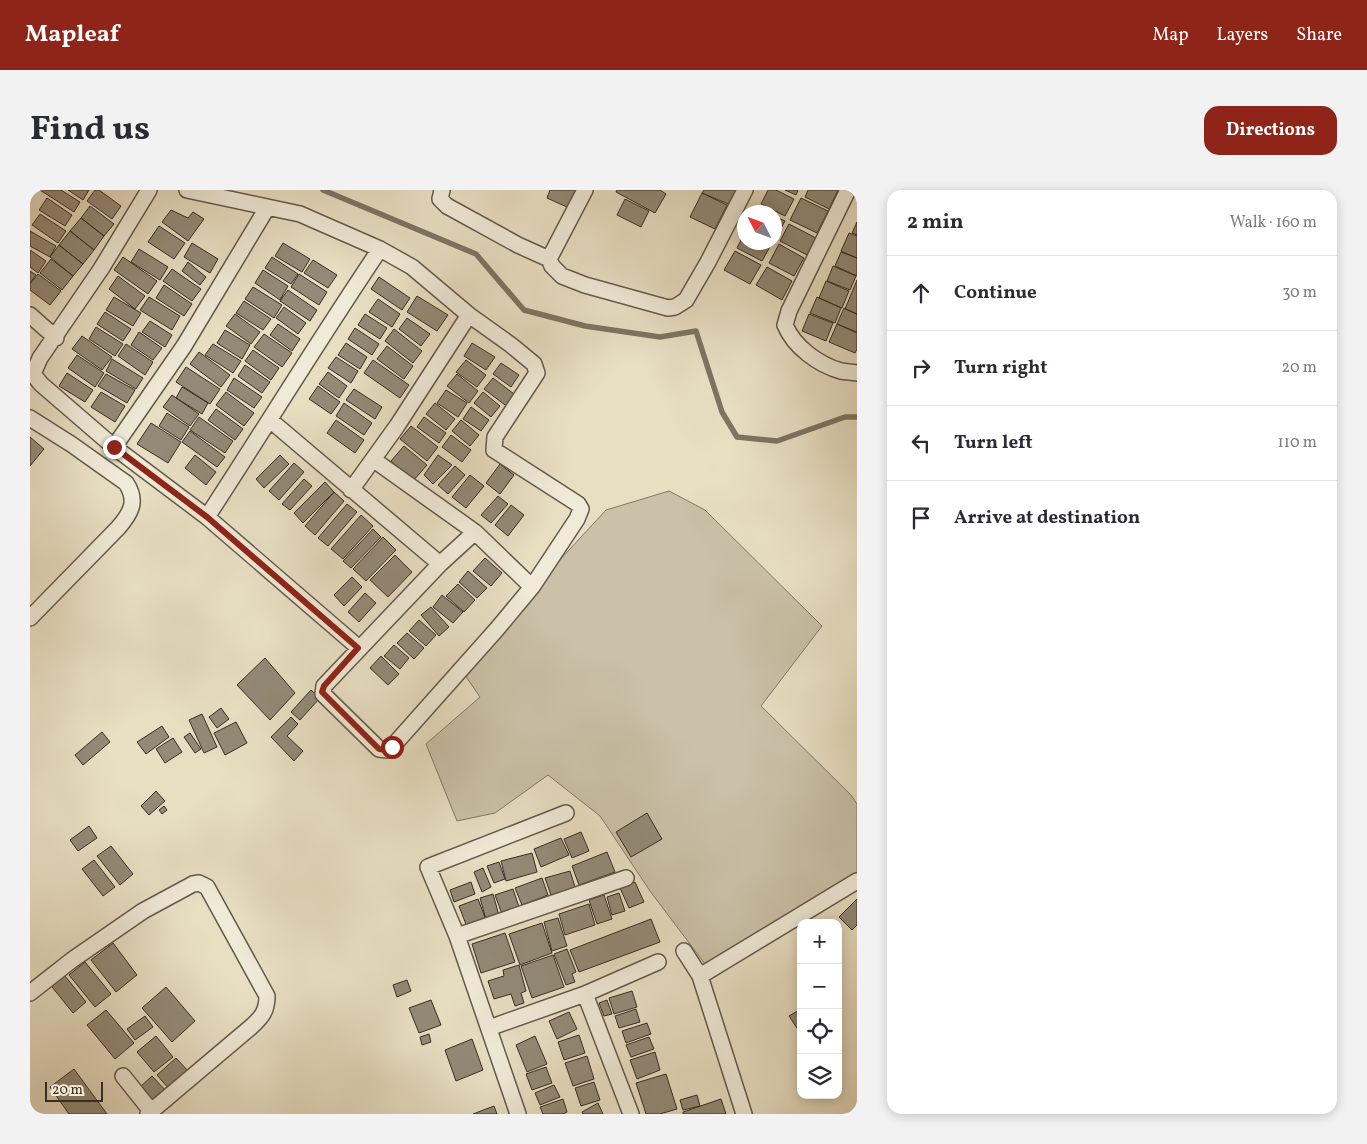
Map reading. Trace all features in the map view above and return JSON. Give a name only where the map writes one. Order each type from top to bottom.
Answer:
[{"type":"street","points":[[149,190],[101,269],[56,338],[40,358],[34,374],[41,384],[114,447],[207,517],[358,648]]},
{"type":"street","points":[[188,190],[300,214],[380,249],[412,267],[469,315],[534,364],[537,373],[495,437],[494,450],[578,504],[581,509],[532,587],[392,747],[387,750],[379,749],[322,692],[324,686],[358,648],[440,564],[476,532]]},
{"type":"street","points":[[442,190],[440,199],[447,206],[518,245],[549,259],[552,266],[562,276],[585,285],[668,308],[675,307],[686,300],[708,262],[744,190]]},
{"type":"street","points":[[549,259],[585,190]]},
{"type":"street","points":[[848,190],[789,311],[786,325],[796,343],[817,360],[834,369],[857,373]]},
{"type":"street","points":[[114,447],[184,346],[267,208]]},
{"type":"street","points":[[207,517],[270,420],[321,336],[380,249]]},
{"type":"street","points":[[30,315],[56,338]]},
{"type":"street","points":[[351,490],[374,460],[469,315]]},
{"type":"street","points":[[30,418],[126,483],[132,491],[133,504],[127,518],[118,528],[30,618]]},
{"type":"street","points":[[270,420],[440,564]]},
{"type":"street","points":[[374,460],[476,532],[532,587]]},
{"type":"street","points":[[518,1114],[458,936],[428,867],[566,813]]},
{"type":"street","points":[[458,936],[626,878]]},
{"type":"street","points":[[700,976],[857,881]]},
{"type":"street","points":[[30,993],[72,960],[143,911],[193,884],[199,883],[207,887],[267,996],[267,1008],[252,1027],[150,1113],[123,1076]]},
{"type":"street","points":[[684,951],[700,976],[744,1114]]},
{"type":"street","points":[[489,1028],[585,994],[658,962]]},
{"type":"street","points":[[585,994],[630,1114]]},
{"type":"shaded area","points":[[669,491],[705,510],[822,626],[761,706],[851,795],[857,804],[857,876],[711,972],[650,891],[600,816],[548,775],[495,813],[457,821],[426,744],[480,697],[460,668],[606,510]]},
{"type":"building","points":[[40,190],[61,190],[80,202],[74,212]]},
{"type":"building","points":[[68,190],[89,190],[83,200]]},
{"type":"building","points":[[95,190],[99,190],[121,206],[112,219],[87,201]]},
{"type":"building","points":[[550,190],[577,190],[569,208],[547,198]]},
{"type":"building","points":[[617,190],[660,190],[666,194],[655,213],[616,192]]},
{"type":"building","points":[[704,190],[738,190],[731,205],[702,193]]},
{"type":"building","points":[[768,190],[776,190],[794,199],[785,216],[782,214],[782,205],[761,204]]},
{"type":"building","points":[[785,190],[798,190],[796,195]]},
{"type":"building","points":[[808,190],[838,190],[829,209],[805,197]]},
{"type":"building","points":[[702,193],[727,205],[715,229],[690,217]]},
{"type":"building","points":[[47,198],[72,215],[65,226],[39,210]]},
{"type":"building","points":[[801,198],[828,211],[817,233],[790,220]]},
{"type":"building","points":[[625,199],[649,211],[641,227],[617,215]]},
{"type":"building","points":[[90,206],[114,224],[104,236],[81,218]]},
{"type":"building","points":[[171,210],[188,218],[193,212],[204,219],[188,241],[162,222]]},
{"type":"building","points":[[40,214],[66,231],[58,243],[32,225]]},
{"type":"building","points":[[81,218],[104,236],[94,250],[70,231]]},
{"type":"building","points":[[857,222],[857,235],[852,233]]},
{"type":"building","points":[[789,224],[816,238],[807,255],[782,242],[782,237]]},
{"type":"building","points":[[159,226],[185,243],[174,259],[148,242]]},
{"type":"building","points":[[30,231],[56,246],[50,257],[30,246]]},
{"type":"building","points":[[70,231],[94,250],[83,264],[59,245]]},
{"type":"building","points":[[849,233],[857,236],[857,258],[841,251]]},
{"type":"building","points":[[192,243],[218,259],[210,273],[184,257]]},
{"type":"building","points":[[283,243],[310,259],[302,272],[275,256]]},
{"type":"building","points":[[59,245],[83,264],[73,276],[50,257]]},
{"type":"building","points":[[782,246],[804,258],[794,276],[769,263],[776,250],[782,250]]},
{"type":"building","points":[[139,249],[168,267],[160,280],[131,262]]},
{"type":"building","points":[[30,250],[46,261],[38,273],[30,267]]},
{"type":"building","points":[[741,250],[768,250],[762,261]]},
{"type":"building","points":[[735,251],[761,265],[750,284],[724,270]]},
{"type":"building","points":[[841,252],[857,258],[857,276],[835,266]]},
{"type":"building","points":[[123,257],[157,281],[148,294],[114,270]]},
{"type":"building","points":[[272,257],[298,274],[291,284],[265,268]]},
{"type":"building","points":[[51,259],[73,276],[62,290],[40,273]]},
{"type":"building","points":[[313,260],[337,275],[328,288],[304,273]]},
{"type":"building","points":[[188,262],[206,277],[200,285],[182,271]]},
{"type":"building","points":[[833,266],[856,276],[850,290],[827,281]]},
{"type":"building","points":[[767,267],[792,281],[782,300],[756,285]]},
{"type":"building","points":[[172,269],[201,289],[192,301],[163,281]]},
{"type":"building","points":[[263,270],[288,286],[280,300],[255,283]]},
{"type":"building","points":[[30,271],[36,275],[30,283]]},
{"type":"building","points":[[38,274],[61,291],[50,305],[30,290],[30,284]]},
{"type":"building","points":[[299,274],[327,292],[319,305],[291,287]]},
{"type":"building","points":[[118,276],[145,296],[135,309],[109,289]]},
{"type":"building","points":[[379,277],[410,298],[402,310],[371,289]]},
{"type":"building","points":[[857,280],[857,314],[845,309]]},
{"type":"building","points":[[826,281],[849,291],[842,308],[819,298]]},
{"type":"building","points":[[164,285],[192,304],[184,316],[156,298]]},
{"type":"building","points":[[253,287],[282,305],[274,318],[245,299]]},
{"type":"building","points":[[288,290],[317,310],[310,321],[280,301]]},
{"type":"building","points":[[417,296],[448,315],[437,331],[407,312]]},
{"type":"building","points":[[114,297],[141,313],[133,326],[106,310]]},
{"type":"building","points":[[149,297],[180,316],[172,330],[140,310]]},
{"type":"building","points":[[817,297],[841,308],[835,323],[810,313]]},
{"type":"building","points":[[378,299],[400,314],[392,327],[369,312]]},
{"type":"building","points":[[244,301],[271,319],[263,330],[236,313]]},
{"type":"building","points":[[284,307],[306,323],[298,334],[276,318]]},
{"type":"building","points":[[844,308],[857,314],[857,332],[837,324]]},
{"type":"building","points":[[105,312],[131,329],[123,341],[97,324]]},
{"type":"building","points":[[235,314],[260,332],[251,344],[226,326]]},
{"type":"building","points":[[365,314],[387,328],[380,339],[358,325]]},
{"type":"building","points":[[809,314],[833,323],[826,341],[802,331]]},
{"type":"building","points":[[407,318],[430,334],[421,346],[399,329]]},
{"type":"building","points":[[150,321],[172,335],[165,347],[142,332]]},
{"type":"building","points":[[278,324],[300,339],[292,351],[270,335]]},
{"type":"building","points":[[837,324],[857,333],[857,349],[855,353],[829,342]]},
{"type":"building","points":[[96,327],[123,344],[115,356],[89,339]]},
{"type":"building","points":[[355,328],[379,344],[372,355],[348,339]]},
{"type":"building","points":[[394,329],[422,351],[413,363],[385,341]]},
{"type":"building","points":[[225,330],[250,345],[242,359],[217,343]]},
{"type":"building","points":[[139,332],[162,348],[153,360],[131,345]]},
{"type":"building","points":[[264,334],[292,353],[282,367],[254,347]]},
{"type":"building","points":[[82,336],[112,357],[102,370],[72,349]]},
{"type":"building","points":[[346,343],[367,357],[360,369],[338,355]]},
{"type":"building","points":[[472,343],[495,357],[486,370],[464,356]]},
{"type":"building","points":[[126,344],[153,362],[145,375],[118,356]]},
{"type":"building","points":[[213,344],[241,361],[233,373],[205,355]]},
{"type":"building","points":[[387,346],[413,366],[404,379],[377,359]]},
{"type":"building","points":[[253,350],[279,368],[271,380],[245,361]]},
{"type":"building","points":[[199,352],[230,375],[221,387],[190,364]]},
{"type":"building","points":[[77,355],[104,373],[95,387],[68,368]]},
{"type":"building","points":[[336,357],[358,371],[351,383],[328,368]]},
{"type":"building","points":[[112,359],[143,378],[136,389],[106,371]]},
{"type":"building","points":[[373,360],[409,385],[400,398],[364,373]]},
{"type":"building","points":[[466,360],[486,375],[477,387],[456,372]]},
{"type":"building","points":[[501,363],[519,375],[511,387],[493,374]]},
{"type":"building","points":[[245,365],[270,382],[262,393],[238,376]]},
{"type":"building","points":[[186,367],[220,389],[210,404],[176,382]]},
{"type":"building","points":[[328,372],[347,386],[339,398],[319,384]]},
{"type":"building","points":[[67,373],[93,390],[85,402],[59,386]]},
{"type":"building","points":[[106,374],[135,390],[127,403],[98,386]]},
{"type":"building","points":[[457,374],[478,391],[469,403],[447,386]]},
{"type":"building","points":[[234,378],[262,397],[254,408],[227,390]]},
{"type":"building","points":[[493,378],[518,397],[509,408],[484,389]]},
{"type":"building","points":[[318,386],[340,402],[331,414],[309,399]]},
{"type":"building","points":[[182,387],[208,403],[202,414],[176,398]]},
{"type":"building","points":[[354,389],[382,407],[375,419],[346,400]]},
{"type":"building","points":[[446,390],[467,403],[458,417],[437,403]]},
{"type":"building","points":[[101,392],[125,406],[115,422],[91,407]]},
{"type":"building","points":[[226,392],[254,413],[244,426],[216,405]]},
{"type":"building","points":[[483,392],[500,406],[491,417],[474,403]]},
{"type":"building","points":[[172,395],[199,414],[190,426],[163,407]]},
{"type":"building","points":[[344,403],[372,423],[364,435],[336,416]]},
{"type":"building","points":[[435,403],[455,419],[446,430],[426,414]]},
{"type":"building","points":[[471,407],[489,420],[481,431],[463,419]]},
{"type":"building","points":[[216,409],[243,429],[235,440],[208,420]]},
{"type":"building","points":[[167,413],[189,427],[181,440],[159,426]]},
{"type":"building","points":[[199,417],[233,441],[225,453],[190,430]]},
{"type":"building","points":[[424,417],[446,433],[439,443],[417,427]]},
{"type":"building","points":[[336,420],[364,440],[355,453],[327,433]]},
{"type":"building","points":[[461,420],[479,435],[470,446],[452,431]]},
{"type":"building","points":[[151,423],[181,442],[168,463],[137,444]]},
{"type":"building","points":[[411,426],[438,447],[427,461],[400,439]]},
{"type":"building","points":[[190,431],[225,457],[217,467],[182,442]]},
{"type":"building","points":[[451,435],[471,450],[462,462],[442,447]]},
{"type":"building","points":[[30,437],[44,449],[30,466]]},
{"type":"building","points":[[404,446],[427,465],[413,481],[391,461]]},
{"type":"building","points":[[195,455],[216,472],[206,485],[185,468]]},
{"type":"building","points":[[280,455],[289,464],[264,488],[256,479]]},
{"type":"building","points":[[438,455],[452,465],[433,484],[424,475]]},
{"type":"building","points":[[294,463],[304,472],[279,500],[269,491]]},
{"type":"building","points":[[500,464],[514,475],[500,494],[486,483]]},
{"type":"building","points":[[455,466],[465,475],[448,494],[438,485]]},
{"type":"building","points":[[470,475],[484,486],[466,508],[452,497]]},
{"type":"building","points":[[304,479],[312,486],[290,510],[282,504]]},
{"type":"building","points":[[325,482],[334,492],[303,523],[294,513]]},
{"type":"building","points":[[334,492],[344,501],[315,535],[305,526]]},
{"type":"building","points":[[498,496],[508,504],[491,523],[481,515]]},
{"type":"building","points":[[347,504],[357,512],[328,546],[318,538]]},
{"type":"building","points":[[511,505],[524,515],[508,536],[495,525]]},
{"type":"building","points":[[361,515],[373,526],[343,559],[331,549]]},
{"type":"building","points":[[373,529],[381,537],[351,568],[343,561]]},
{"type":"building","points":[[383,537],[396,550],[366,581],[353,569]]},
{"type":"building","points":[[395,555],[412,572],[388,597],[370,580]]},
{"type":"building","points":[[485,558],[502,573],[491,586],[473,571]]},
{"type":"building","points":[[468,571],[487,588],[477,598],[459,582]]},
{"type":"building","points":[[352,577],[362,587],[344,606],[334,595]]},
{"type":"building","points":[[458,584],[475,600],[464,612],[446,596]]},
{"type":"building","points":[[365,593],[376,603],[359,622],[348,612]]},
{"type":"building","points":[[442,595],[463,612],[453,623],[433,607]]},
{"type":"building","points":[[431,607],[449,627],[439,636],[421,615]]},
{"type":"building","points":[[419,620],[436,635],[426,646],[409,631]]},
{"type":"building","points":[[407,633],[424,648],[414,659],[397,643]]},
{"type":"building","points":[[394,645],[409,658],[400,669],[384,656]]},
{"type":"building","points":[[381,656],[399,674],[388,685],[370,668]]},
{"type":"building","points":[[265,658],[295,693],[270,720],[237,685]]},
{"type":"building","points":[[311,690],[320,698],[300,720],[291,712]]},
{"type":"building","points":[[221,708],[229,719],[217,728],[209,717]]},
{"type":"building","points":[[202,714],[217,747],[204,753],[189,720]]},
{"type":"building","points":[[291,717],[298,724],[287,736],[303,751],[294,761],[271,737]]},
{"type":"building","points":[[236,722],[247,743],[225,755],[214,733]]},
{"type":"building","points":[[162,726],[169,737],[146,754],[137,742]]},
{"type":"building","points":[[102,732],[110,742],[83,765],[75,755]]},
{"type":"building","points":[[190,733],[201,749],[195,753],[184,737]]},
{"type":"building","points":[[173,738],[182,752],[165,763],[156,749]]},
{"type":"building","points":[[156,791],[165,801],[149,815],[141,806]]},
{"type":"building","points":[[164,806],[167,810],[162,814],[159,810]]},
{"type":"building","points":[[647,813],[662,839],[631,857],[616,832]]},
{"type":"building","points":[[89,826],[97,838],[78,851],[70,840]]},
{"type":"building","points":[[581,832],[589,851],[572,858],[564,839]]},
{"type":"building","points":[[561,838],[569,855],[541,867],[534,849]]},
{"type":"building","points":[[111,846],[133,874],[120,885],[97,856]]},
{"type":"building","points":[[607,852],[615,872],[579,885],[572,866]]},
{"type":"building","points":[[532,853],[537,872],[506,881],[501,861]]},
{"type":"building","points":[[94,860],[115,887],[103,896],[82,869]]},
{"type":"building","points":[[499,862],[505,879],[494,883],[487,866]]},
{"type":"building","points":[[483,868],[491,887],[482,892],[474,872]]},
{"type":"building","points":[[570,871],[575,887],[551,895],[545,878]]},
{"type":"building","points":[[542,878],[548,895],[522,905],[515,888]]},
{"type":"building","points":[[471,882],[475,894],[454,902],[450,890]]},
{"type":"building","points":[[635,882],[644,902],[629,908],[620,888]]},
{"type":"building","points":[[513,889],[519,907],[502,914],[495,895]]},
{"type":"building","points":[[619,893],[625,911],[612,915],[607,897]]},
{"type":"building","points":[[493,894],[500,919],[487,923],[480,898]]},
{"type":"building","points":[[604,895],[612,919],[597,924],[589,900]]},
{"type":"building","points":[[478,899],[486,920],[467,927],[459,906]]},
{"type":"building","points":[[857,899],[857,925],[852,930],[839,917]]},
{"type":"building","points":[[589,904],[595,925],[565,935],[559,914]]},
{"type":"building","points":[[558,918],[567,946],[552,951],[544,922]]},
{"type":"building","points":[[651,919],[660,942],[579,972],[570,950]]},
{"type":"building","points":[[542,923],[552,953],[520,965],[509,934]]},
{"type":"building","points":[[505,933],[515,962],[481,973],[472,944]]},
{"type":"building","points":[[113,943],[137,975],[116,992],[91,960]]},
{"type":"building","points":[[567,949],[576,972],[572,974],[575,982],[566,985],[554,954]]},
{"type":"building","points":[[553,955],[564,987],[532,998],[521,966]]},
{"type":"building","points":[[85,962],[111,994],[95,1007],[69,975]]},
{"type":"building","points":[[519,965],[526,991],[521,993],[524,1003],[515,1006],[511,994],[494,999],[488,981],[504,976],[503,970]]},
{"type":"building","points":[[61,971],[86,1002],[73,1013],[48,982]]},
{"type":"building","points":[[407,980],[411,991],[397,997],[393,985]]},
{"type":"building","points":[[166,987],[195,1021],[172,1042],[142,1008]]},
{"type":"building","points":[[632,991],[637,1007],[614,1014],[609,998]]},
{"type":"building","points":[[431,1000],[441,1025],[419,1033],[409,1008]]},
{"type":"building","points":[[607,1000],[612,1014],[604,1016],[599,1003]]},
{"type":"building","points":[[636,1009],[640,1022],[619,1028],[615,1016]]},
{"type":"building","points":[[106,1010],[134,1043],[115,1059],[87,1025]]},
{"type":"building","points":[[797,1011],[797,1028],[789,1016]]},
{"type":"building","points":[[569,1012],[577,1029],[557,1039],[549,1021]]},
{"type":"building","points":[[145,1016],[153,1027],[135,1040],[127,1029]]},
{"type":"building","points":[[647,1023],[651,1034],[626,1043],[622,1031]]},
{"type":"building","points":[[429,1034],[431,1042],[422,1045],[420,1037]]},
{"type":"building","points":[[579,1035],[585,1053],[564,1060],[558,1042]]},
{"type":"building","points":[[156,1036],[173,1057],[154,1072],[137,1052]]},
{"type":"building","points":[[535,1036],[547,1064],[527,1072],[516,1045]]},
{"type":"building","points":[[649,1037],[654,1049],[631,1057],[626,1045]]},
{"type":"building","points":[[472,1039],[483,1070],[456,1081],[445,1050]]},
{"type":"building","points":[[655,1052],[660,1070],[637,1079],[630,1060]]},
{"type":"building","points":[[587,1056],[594,1079],[573,1086],[565,1063]]},
{"type":"building","points":[[176,1058],[189,1072],[169,1089],[157,1075]]},
{"type":"building","points":[[546,1067],[552,1083],[532,1090],[526,1074]]},
{"type":"building","points":[[74,1069],[107,1114],[69,1114],[50,1087]]},
{"type":"building","points":[[666,1074],[677,1109],[660,1114],[646,1114],[636,1083]]},
{"type":"building","points":[[152,1076],[167,1092],[154,1104],[139,1088]]},
{"type":"building","points":[[594,1082],[600,1100],[581,1106],[575,1088]]},
{"type":"building","points":[[554,1085],[560,1097],[540,1105],[535,1093]]},
{"type":"building","points":[[697,1095],[700,1106],[683,1110],[680,1100]]},
{"type":"building","points":[[563,1099],[567,1112],[563,1114],[543,1114],[540,1107]]},
{"type":"building","points":[[721,1099],[726,1114],[683,1114],[683,1112]]},
{"type":"building","points":[[598,1103],[603,1114],[583,1114],[582,1112]]},
{"type":"building","points":[[494,1106],[497,1114],[473,1114]]},
{"type":"waterway","points":[[323,190],[476,254],[524,310],[585,326],[660,337],[696,331],[722,412],[737,437],[777,441],[845,417],[857,417]]},
{"type":"route","points":[[114,447],[207,517],[358,648],[324,686],[322,692],[379,749],[387,750],[392,747]]}]
